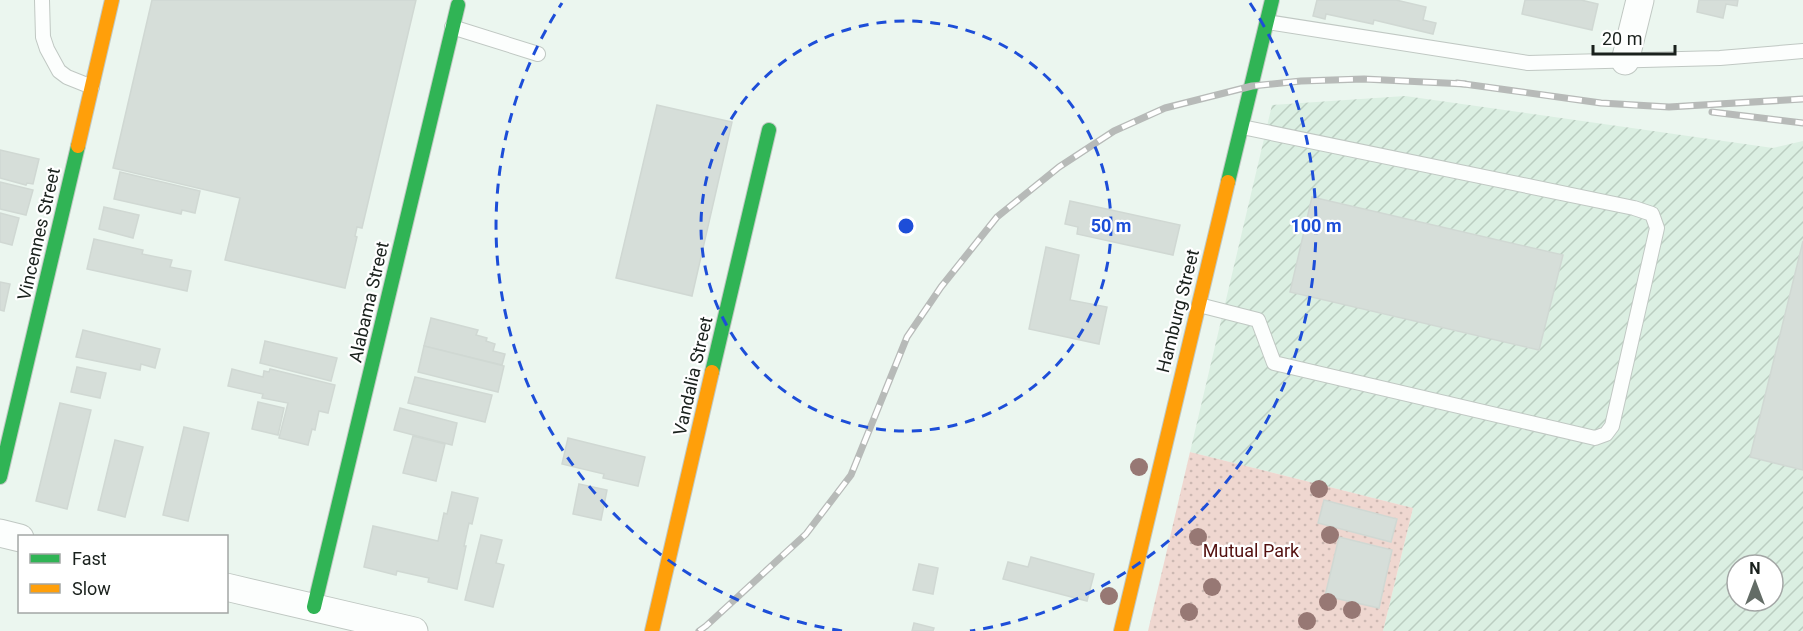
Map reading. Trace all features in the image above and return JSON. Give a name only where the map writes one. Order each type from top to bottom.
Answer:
[{"type":"street","name":"Vincennes Street","points":[[0,477],[112,0]]},
{"type":"street","name":"Hamburg Street","points":[[1121,631],[1272,0]]},
{"type":"street","points":[[1625,61],[1640,0]]},
{"type":"street","name":"Alabama Street","points":[[314,608],[458,4]]},
{"type":"street","name":"Vandalia Street","points":[[651,631],[769,130]]},
{"type":"street","points":[[0,533],[18,538]]},
{"type":"street","points":[[228,587],[414,631]]},
{"type":"lane","points":[[42,0],[43,37],[59,71],[66,77],[92,87]]},
{"type":"lane","points":[[1267,22],[1528,63],[1720,58],[1803,51]]},
{"type":"lane","points":[[452,27],[538,54]]},
{"type":"lane","points":[[1198,305],[1258,320],[1274,363],[1595,438],[1606,434],[1612,426],[1657,228],[1652,214],[1634,208],[1242,127]]},
{"type":"shaded area","points":[[1405,96],[1773,148],[1803,141],[1803,631],[1383,631],[1413,508],[1190,452],[1272,105]]},
{"type":"green space","name":"Mutual Park","points":[[1190,452],[1413,508],[1383,631],[1148,631]]},
{"type":"building","points":[[152,0],[416,0],[362,228],[357,227],[355,236],[357,237],[345,288],[225,260],[240,198],[113,168]]},
{"type":"building","points":[[1317,0],[1396,0],[1426,7],[1423,20],[1436,23],[1433,34],[1374,20],[1373,24],[1326,14],[1325,19],[1313,16]]},
{"type":"building","points":[[1525,0],[1581,0],[1598,4],[1592,30],[1522,14]]},
{"type":"building","points":[[1699,0],[1738,0],[1737,6],[1726,4],[1723,18],[1697,12]]},
{"type":"building","points":[[657,105],[732,122],[692,296],[616,278]]},
{"type":"building","points":[[0,150],[39,159],[33,184],[27,183],[26,185],[0,178]]},
{"type":"building","points":[[120,172],[200,191],[195,213],[182,210],[181,214],[114,199]]},
{"type":"building","points":[[0,182],[33,190],[26,215],[0,209]]},
{"type":"building","points":[[1312,197],[1563,255],[1539,350],[1290,292]]},
{"type":"building","points":[[1070,201],[1180,225],[1173,255],[1077,234],[1078,227],[1065,224]]},
{"type":"building","points":[[104,207],[139,215],[133,238],[99,229]]},
{"type":"building","points":[[0,213],[19,218],[12,245],[0,242]]},
{"type":"building","points":[[94,239],[143,250],[142,254],[172,260],[170,267],[191,271],[187,291],[87,269]]},
{"type":"building","points":[[1803,241],[1803,470],[1750,457]]},
{"type":"building","points":[[1046,247],[1079,255],[1070,300],[1107,307],[1099,344],[1029,329]]},
{"type":"building","points":[[0,282],[10,284],[4,311],[0,310]]},
{"type":"building","points":[[431,318],[478,330],[476,335],[487,338],[486,341],[495,344],[493,351],[505,354],[502,365],[424,346]]},
{"type":"building","points":[[83,330],[160,349],[155,368],[141,364],[140,370],[76,357]]},
{"type":"building","points":[[265,341],[337,358],[331,381],[260,363]]},
{"type":"building","points":[[424,346],[504,366],[498,392],[418,372]]},
{"type":"building","points":[[77,367],[106,373],[100,398],[71,392]]},
{"type":"building","points":[[232,369],[263,377],[264,371],[269,372],[270,369],[335,385],[328,413],[319,411],[315,430],[312,429],[308,445],[279,438],[288,403],[262,398],[263,394],[228,386]]},
{"type":"building","points":[[415,377],[492,395],[485,422],[408,403]]},
{"type":"building","points":[[258,402],[284,408],[278,435],[252,429]]},
{"type":"building","points":[[60,403],[91,410],[67,509],[36,501]]},
{"type":"building","points":[[400,408],[457,423],[452,445],[394,430]]},
{"type":"building","points":[[184,427],[209,433],[188,521],[163,515]]},
{"type":"building","points":[[413,436],[445,444],[436,481],[403,473]]},
{"type":"building","points":[[568,438],[645,457],[638,486],[603,478],[604,474],[562,464]]},
{"type":"building","points":[[115,440],[143,447],[125,517],[98,510]]},
{"type":"building","points":[[579,484],[607,490],[601,520],[573,514]]},
{"type":"building","points":[[452,492],[478,498],[472,524],[469,523],[457,589],[428,582],[429,578],[397,571],[396,575],[364,567],[373,526],[438,541],[444,513],[447,514]]},
{"type":"building","points":[[1324,500],[1397,519],[1391,542],[1318,523]]},
{"type":"building","points":[[481,535],[502,540],[496,563],[504,565],[493,607],[465,600]]},
{"type":"building","points":[[1339,537],[1392,550],[1379,608],[1325,596]]},
{"type":"building","points":[[1031,557],[1094,574],[1087,601],[1003,579],[1008,562],[1028,567]]},
{"type":"building","points":[[919,564],[938,568],[933,594],[913,590]]},
{"type":"building","points":[[914,623],[934,628],[933,631],[912,631]]},
{"type":"railway","points":[[699,631],[806,534],[851,475],[907,337],[941,287],[997,217],[1059,167],[1114,131],[1165,108],[1252,86],[1301,81],[1364,79],[1465,84]]},
{"type":"railway","points":[[1457,83],[1601,103],[1669,107],[1803,99]]},
{"type":"railway","points":[[1712,112],[1803,123]]},
{"type":"traffic: fast","points":[[1228,182],[1272,0]]},
{"type":"traffic: fast","points":[[314,607],[458,5]]},
{"type":"traffic: fast","points":[[712,372],[769,130]]},
{"type":"traffic: fast","points":[[0,477],[78,146]]},
{"type":"traffic: slow","points":[[78,146],[112,0]]},
{"type":"traffic: slow","points":[[1121,631],[1228,182]]},
{"type":"traffic: slow","points":[[652,631],[712,372]]}]
